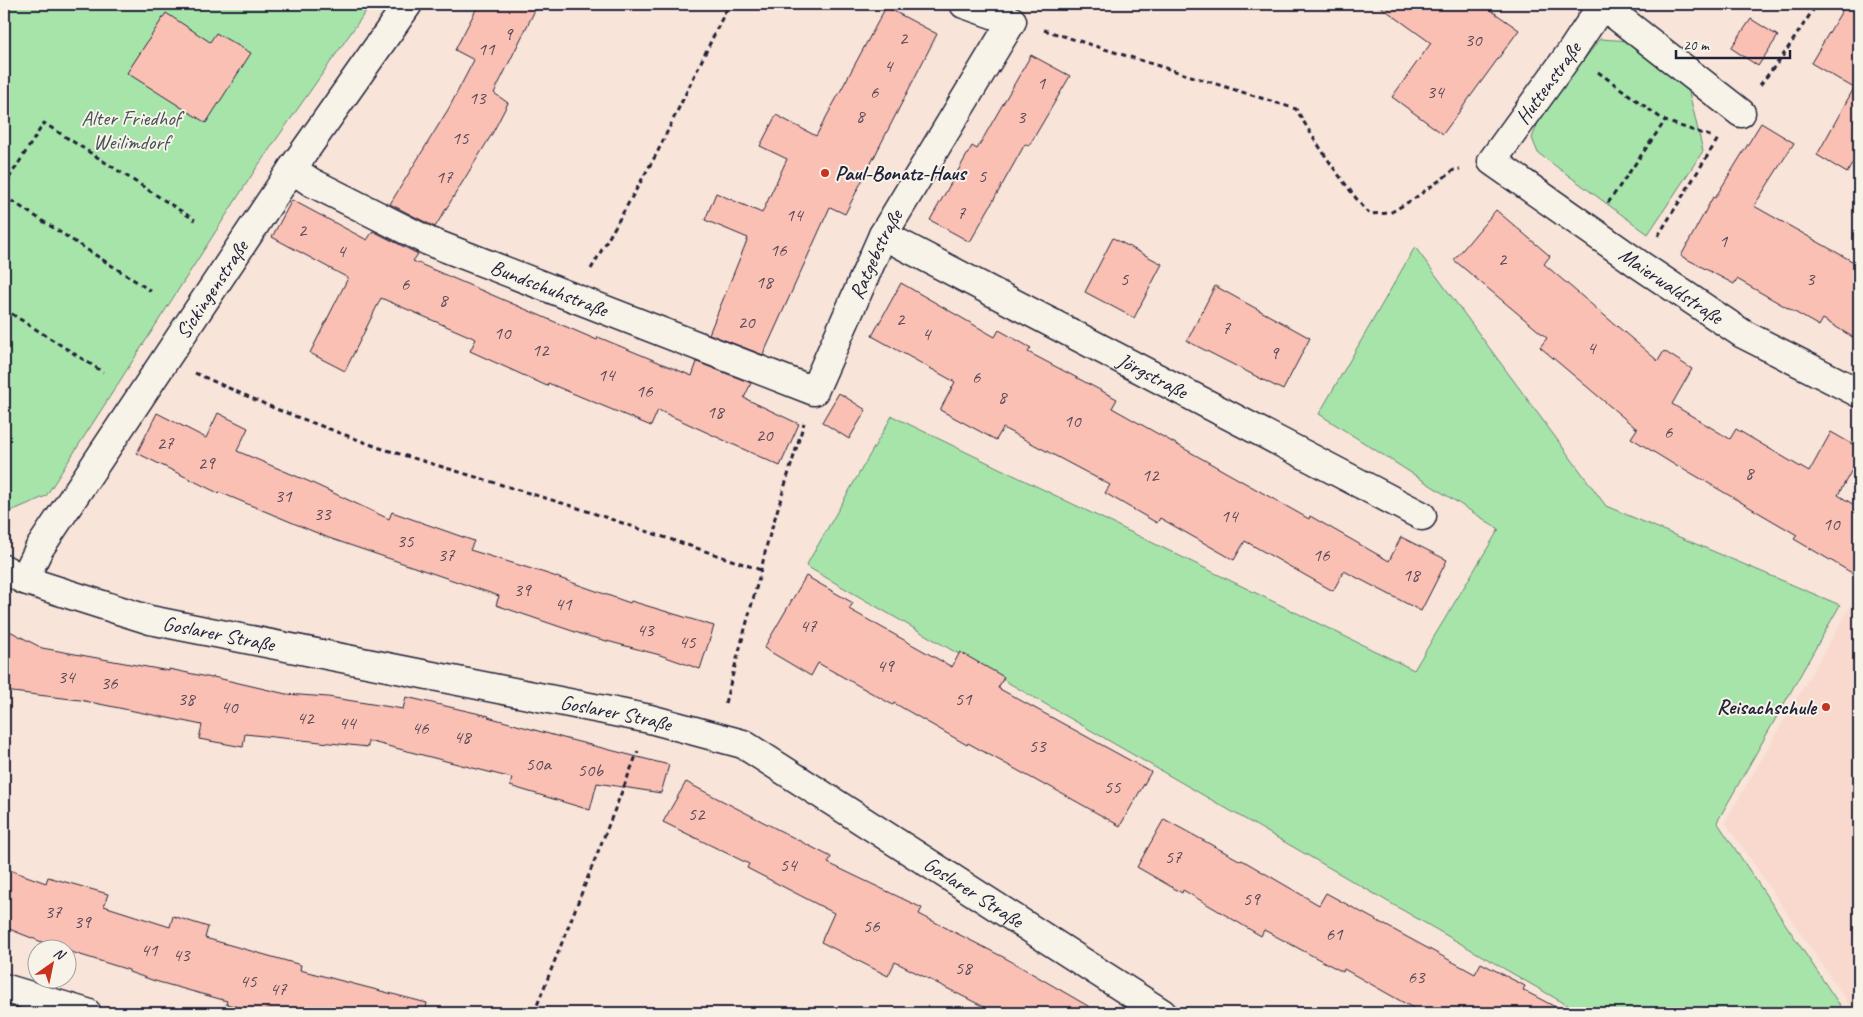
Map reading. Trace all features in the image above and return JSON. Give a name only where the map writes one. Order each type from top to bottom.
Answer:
[{"type":"street","name":"Sickingenstraße","points":[[14,575],[39,549],[292,168],[408,4]]},
{"type":"street","points":[[964,4],[1012,21]]},
{"type":"street","name":"Huttenstraße","points":[[1492,160],[1571,52],[1602,4],[1741,113]]},
{"type":"street","name":"Ratgebstraße","points":[[814,392],[883,235],[1012,21]]},
{"type":"street","name":"Maierwaldstraße","points":[[1492,160],[1590,230],[1743,334],[1859,393]]},
{"type":"street","name":"Bundschuhstraße","points":[[292,168],[311,182],[428,241],[814,392]]},
{"type":"street","name":"Jörgstraße","points":[[883,235],[1422,516]]},
{"type":"street","name":"Goslarer Straße","points":[[14,575],[150,620],[650,719],[748,746],[1162,1013]]},
{"type":"street","points":[[4,988],[86,1013]]},
{"type":"path","points":[[575,298],[657,153],[729,4]]},
{"type":"path","points":[[1757,89],[1782,57],[1817,4]]},
{"type":"path","points":[[1012,21],[1296,109],[1346,187],[1369,214],[1390,213],[1454,170],[1492,160]]},
{"type":"path","points":[[1593,68],[1665,121],[1718,138]]},
{"type":"path","points":[[1669,218],[1718,138],[1741,113]]},
{"type":"path","points":[[1590,230],[1665,121]]},
{"type":"path","points":[[4,186],[44,123],[195,220]]},
{"type":"path","points":[[4,196],[151,291]]},
{"type":"path","points":[[4,309],[103,372]]},
{"type":"path","points":[[165,359],[276,409],[380,448],[584,510],[762,570]]},
{"type":"path","points":[[732,708],[724,702],[762,570],[767,544],[814,392]]},
{"type":"path","points":[[534,1013],[650,719]]},
{"type":"shaded area","name":"Reisachschule","points":[[1859,592],[1859,1013],[1855,1013],[1725,822]]},
{"type":"green space","name":"Alter Friedhof Weilimdorf","points":[[4,4],[371,4],[257,167],[46,496],[4,514]]},
{"type":"green space","points":[[1600,39],[1631,41],[1687,84],[1703,151],[1648,234],[1538,153],[1532,138],[1541,115]]},
{"type":"green space","points":[[1415,247],[1606,506],[1840,605],[1717,822],[1845,1013],[1581,1013],[806,566],[892,416],[1414,670],[1499,529],[1319,414]]},
{"type":"building","points":[[479,4],[538,4],[494,93],[508,103],[492,134],[435,227],[390,204],[449,108],[474,60],[455,50]]},
{"type":"building","points":[[1377,4],[1482,4],[1519,30],[1443,134],[1392,97],[1431,43]]},
{"type":"building","points":[[1846,4],[1859,4],[1859,151],[1847,173],[1817,155],[1854,88],[1811,63]]},
{"type":"building","points":[[886,7],[937,34],[845,214],[830,207],[763,355],[709,334],[748,238],[705,220],[716,193],[762,213],[787,159],[760,146],[776,115],[816,136]]},
{"type":"building","points":[[166,13],[210,42],[216,33],[251,53],[206,123],[127,73]]},
{"type":"building","points":[[1751,19],[1778,36],[1758,66],[1731,48]]},
{"type":"building","points":[[1031,55],[1070,76],[1029,146],[1025,144],[970,242],[930,220],[972,146],[977,149]]},
{"type":"building","points":[[1761,123],[1794,143],[1754,206],[1859,265],[1859,341],[1823,319],[1819,326],[1737,279],[1734,284],[1681,256],[1713,197],[1715,198]]},
{"type":"building","points":[[292,200],[367,240],[373,231],[418,254],[413,261],[597,340],[598,337],[692,376],[697,362],[751,383],[744,398],[799,424],[780,466],[658,410],[651,426],[548,383],[547,386],[470,351],[476,339],[381,298],[345,371],[310,353],[348,278],[272,237]]},
{"type":"building","points":[[1496,210],[1550,256],[1544,264],[1658,361],[1664,351],[1692,369],[1672,404],[1730,439],[1736,429],[1809,472],[1831,432],[1859,448],[1859,457],[1838,495],[1859,508],[1859,577],[1794,539],[1797,535],[1631,438],[1637,429],[1540,347],[1547,338],[1454,260]]},
{"type":"building","points":[[1113,238],[1162,264],[1134,318],[1085,292]]},
{"type":"building","points":[[901,283],[995,337],[999,330],[1031,348],[1028,352],[1117,399],[1112,408],[1309,519],[1310,516],[1389,561],[1401,537],[1447,560],[1421,611],[1344,571],[1333,591],[1245,541],[1234,560],[1160,518],[1157,523],[1105,493],[1110,485],[1003,428],[996,440],[940,410],[955,382],[872,336]]},
{"type":"building","points":[[1215,286],[1310,338],[1283,390],[1187,341]]},
{"type":"building","points":[[839,393],[866,410],[849,439],[822,422]]},
{"type":"building","points":[[157,413],[206,438],[218,413],[248,428],[237,451],[310,482],[389,519],[392,512],[474,541],[470,550],[548,574],[630,603],[631,601],[714,626],[700,669],[660,655],[584,635],[496,605],[499,596],[329,538],[218,493],[137,453]]},
{"type":"building","points":[[806,576],[853,603],[849,609],[952,667],[960,652],[1004,677],[998,688],[1151,772],[1120,826],[818,663],[811,676],[764,648]]},
{"type":"building","points":[[4,628],[42,648],[213,677],[286,694],[328,697],[403,709],[406,697],[489,716],[567,739],[669,765],[661,793],[597,783],[590,810],[510,786],[512,778],[368,741],[368,747],[245,734],[243,747],[199,739],[202,725],[80,700],[4,691]]},
{"type":"building","points":[[686,782],[831,857],[828,863],[922,908],[919,914],[1007,959],[1100,1013],[996,1013],[895,962],[888,976],[821,942],[834,913],[747,868],[749,864],[663,822]]},
{"type":"building","points":[[1164,819],[1242,860],[1319,905],[1326,893],[1475,974],[1481,963],[1525,986],[1523,990],[1567,1013],[1422,1013],[1344,969],[1343,972],[1264,930],[1261,936],[1183,890],[1182,893],[1137,867]]},
{"type":"building","points":[[4,868],[46,883],[48,877],[108,894],[104,906],[170,927],[173,916],[208,927],[205,938],[301,965],[300,970],[427,1003],[425,1013],[262,1013],[226,1004],[227,1001],[155,981],[129,972],[129,970],[78,954],[78,940],[37,940],[4,927]]},
{"type":"place","name":"Paul-Bonatz-Haus","points":[[825,173]]},
{"type":"place","name":"Reisachschule","points":[[1826,707]]}]
